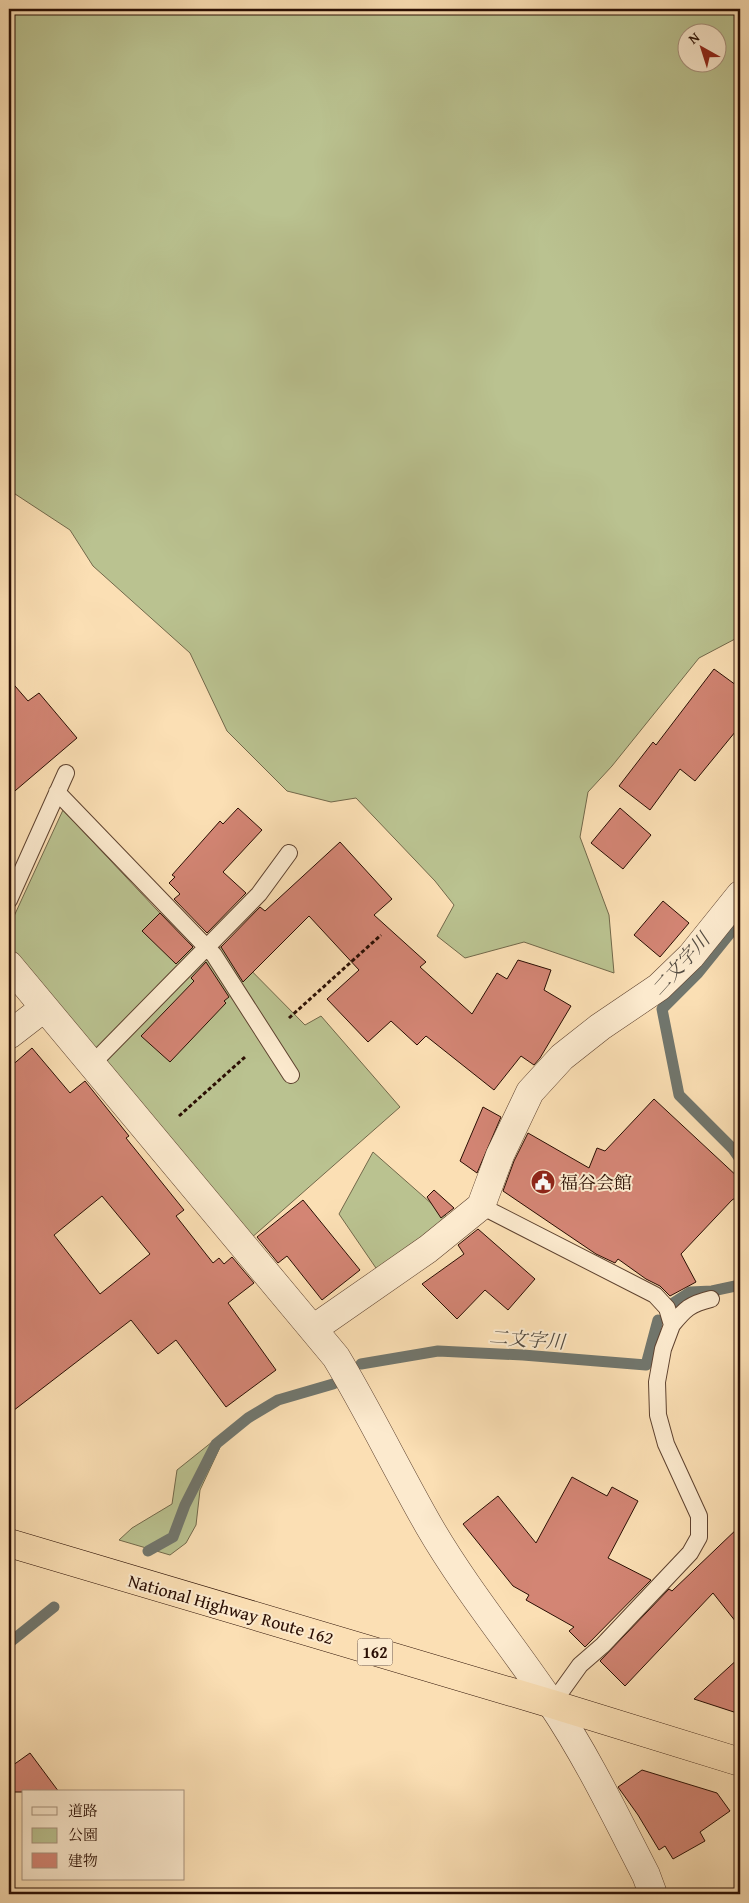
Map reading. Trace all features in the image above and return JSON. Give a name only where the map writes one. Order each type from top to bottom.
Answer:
[{"type":"highway","name":"National Highway Route 162","points":[[9,1543],[552,1704],[740,1762]]},
{"type":"street","points":[[313,1329],[428,1249],[481,1206],[500,1155],[530,1092],[562,1058],[600,1027],[659,987],[691,956],[740,895]]},
{"type":"street","points":[[9,965],[336,1357],[366,1408],[430,1527],[478,1600],[552,1704],[588,1761],[646,1875],[653,1894]]},
{"type":"street","points":[[9,1036],[44,1008]]},
{"type":"lane","points":[[9,900],[66,774]]},
{"type":"lane","points":[[58,792],[214,955],[291,1075]]},
{"type":"lane","points":[[91,1065],[259,894],[289,854]]},
{"type":"lane","points":[[481,1206],[655,1295],[666,1308],[672,1325]]},
{"type":"lane","points":[[552,1704],[580,1665],[603,1645],[690,1553],[699,1537],[699,1516],[666,1444],[658,1415],[657,1382],[664,1349],[672,1325],[685,1309],[695,1303],[711,1299]]},
{"type":"green space","points":[[9,9],[740,9],[740,641],[735,639],[699,658],[612,766],[588,792],[580,837],[609,915],[614,973],[524,942],[465,958],[437,936],[454,905],[435,881],[356,798],[331,802],[287,791],[227,731],[190,653],[93,566],[70,530],[9,490]]},
{"type":"green space","points":[[63,810],[203,959],[225,944],[305,1025],[321,1016],[400,1107],[250,1239],[9,951],[9,927]]},
{"type":"green space","points":[[373,1152],[449,1219],[378,1271],[339,1214]]},
{"type":"green space","points":[[217,1438],[222,1443],[200,1490],[196,1525],[186,1543],[170,1555],[119,1540],[132,1528],[172,1504],[177,1470]]},
{"type":"building","points":[[714,669],[740,688],[740,726],[695,781],[680,769],[650,810],[619,786],[653,742],[656,745]]},
{"type":"building","points":[[9,679],[28,701],[39,693],[77,738],[9,796]]},
{"type":"building","points":[[238,808],[262,830],[223,872],[246,893],[207,933],[174,899],[180,894],[169,883],[175,877],[172,875],[220,821],[223,824]]},
{"type":"building","points":[[620,808],[651,835],[623,869],[591,843]]},
{"type":"building","points":[[340,842],[392,899],[374,915],[426,962],[420,967],[472,1014],[497,973],[507,979],[518,960],[551,970],[544,990],[571,1006],[534,1065],[521,1056],[494,1090],[426,1036],[417,1045],[391,1021],[368,1042],[327,999],[359,970],[309,916],[243,982],[221,947],[260,907],[265,911]]},
{"type":"building","points":[[663,901],[689,923],[660,957],[634,935]]},
{"type":"building","points":[[160,913],[193,947],[176,964],[142,931]]},
{"type":"building","points":[[206,962],[229,997],[224,1001],[226,1003],[170,1062],[141,1036],[194,981],[191,978]]},
{"type":"building","points":[[32,1048],[70,1093],[85,1081],[129,1136],[126,1138],[184,1210],[176,1216],[213,1263],[219,1258],[224,1264],[232,1257],[254,1283],[228,1303],[276,1370],[226,1407],[176,1340],[158,1354],[131,1320],[9,1414],[9,1068]],"holes":[[[102,1196],[150,1254],[100,1294],[54,1235]]]},
{"type":"building","points":[[654,1099],[740,1179],[740,1195],[732,1200],[681,1254],[696,1282],[670,1296],[660,1286],[646,1279],[618,1259],[615,1263],[596,1254],[503,1191],[514,1161],[528,1133],[589,1168],[597,1148],[605,1151]]},
{"type":"building","points":[[483,1107],[501,1117],[477,1173],[460,1161]]},
{"type":"building","points":[[434,1190],[454,1208],[441,1218],[427,1197]]},
{"type":"building","points":[[303,1200],[360,1270],[322,1300],[287,1256],[278,1263],[257,1237]]},
{"type":"building","points":[[478,1229],[535,1279],[508,1310],[485,1290],[457,1319],[422,1284],[464,1254],[458,1245]]},
{"type":"building","points":[[572,1477],[607,1496],[612,1487],[638,1501],[608,1558],[651,1580],[585,1647],[569,1631],[574,1627],[526,1600],[529,1595],[513,1586],[463,1524],[498,1496],[536,1543]]},
{"type":"building","points":[[740,1526],[740,1565],[737,1568],[740,1572],[740,1627],[713,1593],[625,1686],[600,1661],[669,1589],[672,1591]]},
{"type":"building","points":[[740,1657],[740,1714],[694,1699]]},
{"type":"building","points":[[30,1753],[58,1790],[9,1792],[9,1768]]},
{"type":"building","points":[[642,1770],[717,1793],[730,1811],[700,1832],[705,1841],[673,1859],[665,1846],[659,1850],[618,1787]]},
{"type":"waterway","name":"二文字川","points":[[740,921],[698,973],[662,1009],[679,1095],[733,1149],[740,1159]]},
{"type":"waterway","name":"二文字川","points":[[673,1303],[690,1292],[712,1291],[740,1285]]},
{"type":"waterway","name":"二文字川","points":[[361,1364],[438,1351],[523,1355],[646,1365],[658,1320]]},
{"type":"waterway","name":"二文字川","points":[[148,1551],[173,1537],[185,1505],[216,1444],[248,1418],[278,1400],[333,1384]]},
{"type":"waterway","name":"二文字川","points":[[9,1643],[54,1607]]},
{"type":"place","name":"福谷会館","points":[[543,1182]]}]
